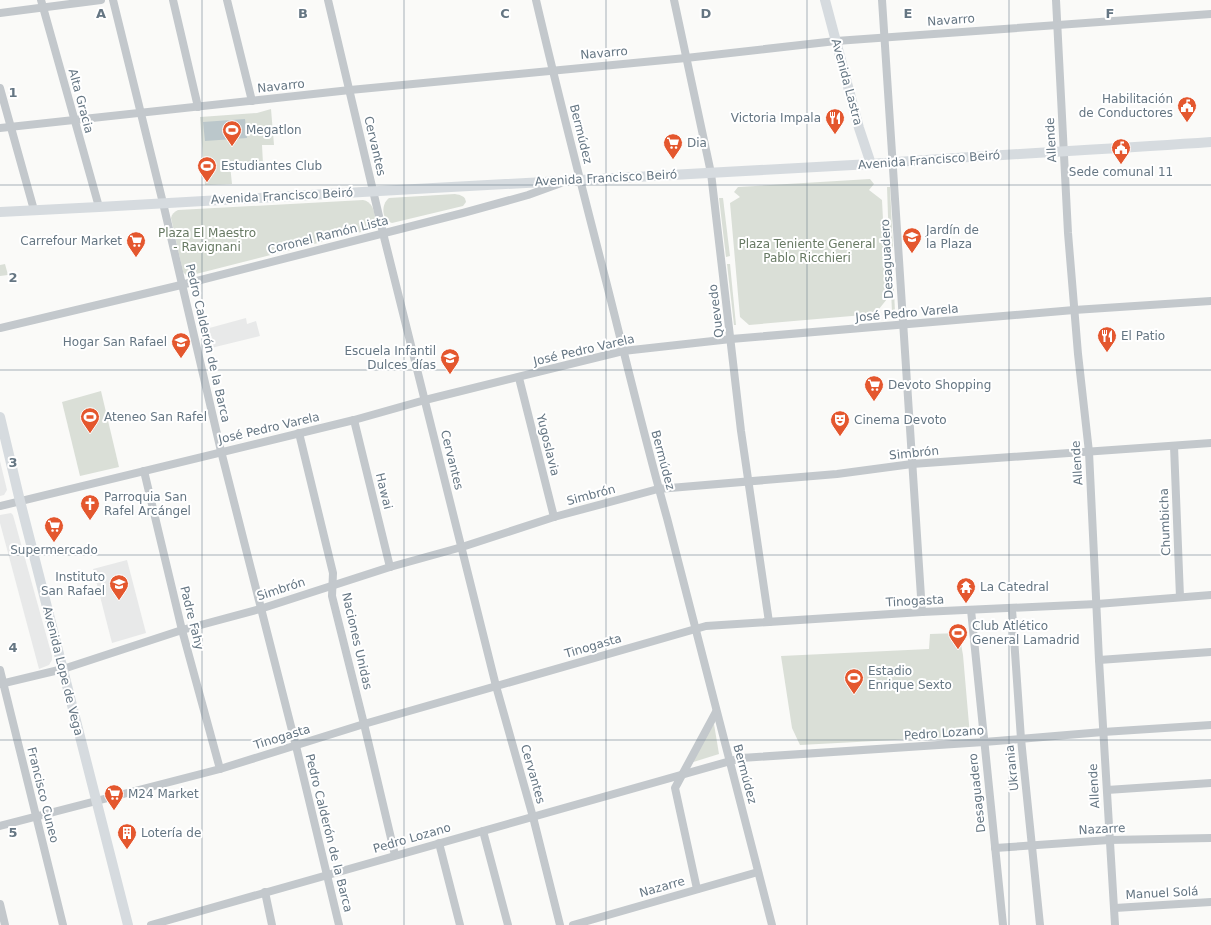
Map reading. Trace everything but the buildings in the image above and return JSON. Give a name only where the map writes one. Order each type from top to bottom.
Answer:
[{"type":"main road","name":"Avenida Lastra","points":[[825,0],[859,128],[871,164]]},
{"type":"main road","name":"Avenida Francisco Beiró","points":[[0,212],[871,164],[1211,142]]},
{"type":"main road","name":"Avenida Lope de Vega","points":[[0,417],[128,925]]},
{"type":"street","points":[[0,13],[42,4],[101,0]]},
{"type":"street","name":"Pedro Calderón de la Barca","points":[[113,0],[163,203],[221,451],[296,746],[339,925]]},
{"type":"street","points":[[173,0],[198,107]]},
{"type":"street","points":[[227,0],[252,101]]},
{"type":"street","name":"Cervantes","points":[[328,0],[383,233],[496,686],[533,817],[560,925]]},
{"type":"street","name":"Bermúdez","points":[[536,0],[552,70],[658,489],[667,518],[772,925]]},
{"type":"street","name":"Quevedo","points":[[674,0],[711,172],[741,431],[769,622]]},
{"type":"street","name":"Desaguadero","points":[[882,0],[894,162],[922,612]]},
{"type":"street","name":"Allende","points":[[1056,0],[1074,310],[1088,452],[1115,925]]},
{"type":"street","name":"Alta Gracia","points":[[42,4],[99,207]]},
{"type":"street","name":"Navarro","points":[[0,128],[350,90],[686,58],[884,37],[1211,14]]},
{"type":"street","points":[[0,88],[34,210]]},
{"type":"street","name":"Coronel Ramón Lista","points":[[0,328],[181,285],[383,233],[528,195],[567,181]]},
{"type":"street","name":"José Pedro Varela","points":[[0,506],[221,451],[354,420],[425,400],[519,378],[623,351],[1074,310],[1211,301]]},
{"type":"street","name":"Yugoslavia","points":[[519,378],[554,517]]},
{"type":"street","name":"Hawai","points":[[354,420],[390,567]]},
{"type":"street","name":"Naciones Unidas","points":[[299,433],[333,573],[332,596],[395,855]]},
{"type":"street","name":"Simbrón","points":[[2,684],[63,669],[182,630],[260,608],[390,567],[462,547],[554,517],[658,489],[837,474],[912,464],[1211,443]]},
{"type":"street","name":"Chumbicha","points":[[1174,446],[1180,597]]},
{"type":"street","name":"Padre Fahy","points":[[144,471],[182,630],[220,769]]},
{"type":"street","name":"Tinogasta","points":[[0,826],[220,769],[364,724],[706,626],[922,612],[1097,604],[1211,595]]},
{"type":"street","name":"Ukrania","points":[[1012,609],[1021,739],[1040,925]]},
{"type":"street","name":"Desaguadero","points":[[971,610],[1002,925]]},
{"type":"street","points":[[1099,660],[1211,652]]},
{"type":"street","name":"Francisco Cuneo","points":[[0,670],[2,684],[63,925]]},
{"type":"street","points":[[697,889],[674,788],[716,712]]},
{"type":"street","name":"Pedro Lozano","points":[[151,925],[741,758],[1211,725]]},
{"type":"street","points":[[1107,790],[1211,783]]},
{"type":"street","points":[[483,831],[508,925]]},
{"type":"street","name":"Nazarre","points":[[995,848],[1109,840],[1211,838]]},
{"type":"street","points":[[439,843],[460,925]]},
{"type":"street","name":"Nazarre","points":[[573,925],[758,872]]},
{"type":"street","points":[[264,892],[272,925]]},
{"type":"street","name":"Manuel Solá","points":[[1115,908],[1211,902]]},
{"type":"street","points":[[0,904],[5,925]]},
{"type":"shaded area","points":[[245,119],[247,138],[205,141],[203,122]]},
{"type":"shaded area","points":[[246,318],[247,324],[256,321],[260,336],[207,349],[202,330]]},
{"type":"shaded area","points":[[0,461],[7,490],[4,495],[0,496]]},
{"type":"shaded area","points":[[11,513],[13,515],[52,656],[52,660],[49,665],[39,669],[0,523],[0,515]]},
{"type":"shaded area","name":"Instituto San Rafael","points":[[127,560],[146,633],[112,643],[93,569]]},
{"type":"green space","name":"Megatlon","points":[[271,109],[274,145],[262,145],[263,164],[230,165],[232,184],[205,185],[200,117],[257,113]]},
{"type":"green space","name":"Plaza Teniente General Pablo Ricchieri","points":[[870,179],[874,184],[869,190],[882,200],[887,299],[875,314],[749,325],[740,317],[730,203],[740,197],[734,192],[738,187]]},
{"type":"green space","points":[[887,187],[890,187],[893,248],[889,245]]},
{"type":"green space","points":[[455,194],[461,195],[465,198],[466,202],[463,206],[392,223],[386,219],[383,212],[386,201],[389,198]]},
{"type":"green space","points":[[719,198],[723,198],[730,256],[726,257]]},
{"type":"green space","name":"Plaza El Maestro - Ravignani","points":[[363,200],[371,205],[375,215],[375,222],[369,230],[192,275],[187,276],[183,272],[171,218],[173,213],[178,210]]},
{"type":"green space","points":[[889,249],[892,249],[895,312],[892,312]]},
{"type":"green space","points":[[5,264],[8,275],[0,276],[0,265]]},
{"type":"green space","points":[[727,264],[730,264],[736,325],[734,325]]},
{"type":"green space","name":"Ateneo San Rafel","points":[[101,391],[119,467],[80,476],[62,402]]},
{"type":"green space","name":"Club Atlético General Lamadrid","points":[[959,633],[963,655],[970,736],[800,745],[792,728],[781,656],[929,649],[930,634]]},
{"type":"green space","points":[[714,724],[719,754],[687,764]]},
{"type":"place","name":"Habilitación de Conductores","points":[[1187,123]]},
{"type":"place","name":"Victoria Impala","points":[[835,135]]},
{"type":"place","name":"Megatlon","points":[[232,147]]},
{"type":"place","name":"Dia","points":[[673,160]]},
{"type":"place","name":"Sede comunal 11","points":[[1121,165]]},
{"type":"place","name":"Estudiantes Club","points":[[207,183]]},
{"type":"place","name":"Jardín de la Plaza","points":[[912,254]]},
{"type":"place","name":"Carrefour Market","points":[[136,258]]},
{"type":"place","name":"El Patio","points":[[1107,353]]},
{"type":"place","name":"Hogar San Rafael","points":[[181,359]]},
{"type":"place","name":"Escuela Infantil Dulces días","points":[[450,375]]},
{"type":"place","name":"Devoto Shopping","points":[[874,402]]},
{"type":"place","name":"Ateneo San Rafel","points":[[90,434]]},
{"type":"place","name":"Cinema Devoto","points":[[840,437]]},
{"type":"place","name":"Parroquia San Rafel Arcángel","points":[[90,521]]},
{"type":"place","name":"Supermercado","points":[[54,543]]},
{"type":"place","name":"Instituto San Rafael","points":[[119,601]]},
{"type":"place","name":"La Catedral","points":[[966,604]]},
{"type":"place","name":"Club Atlético General Lamadrid","points":[[958,650]]},
{"type":"place","name":"Estadio Enrique Sexto","points":[[854,695]]},
{"type":"place","name":"M24 Market","points":[[114,811]]},
{"type":"place","name":"Lotería de","points":[[127,850]]}]
